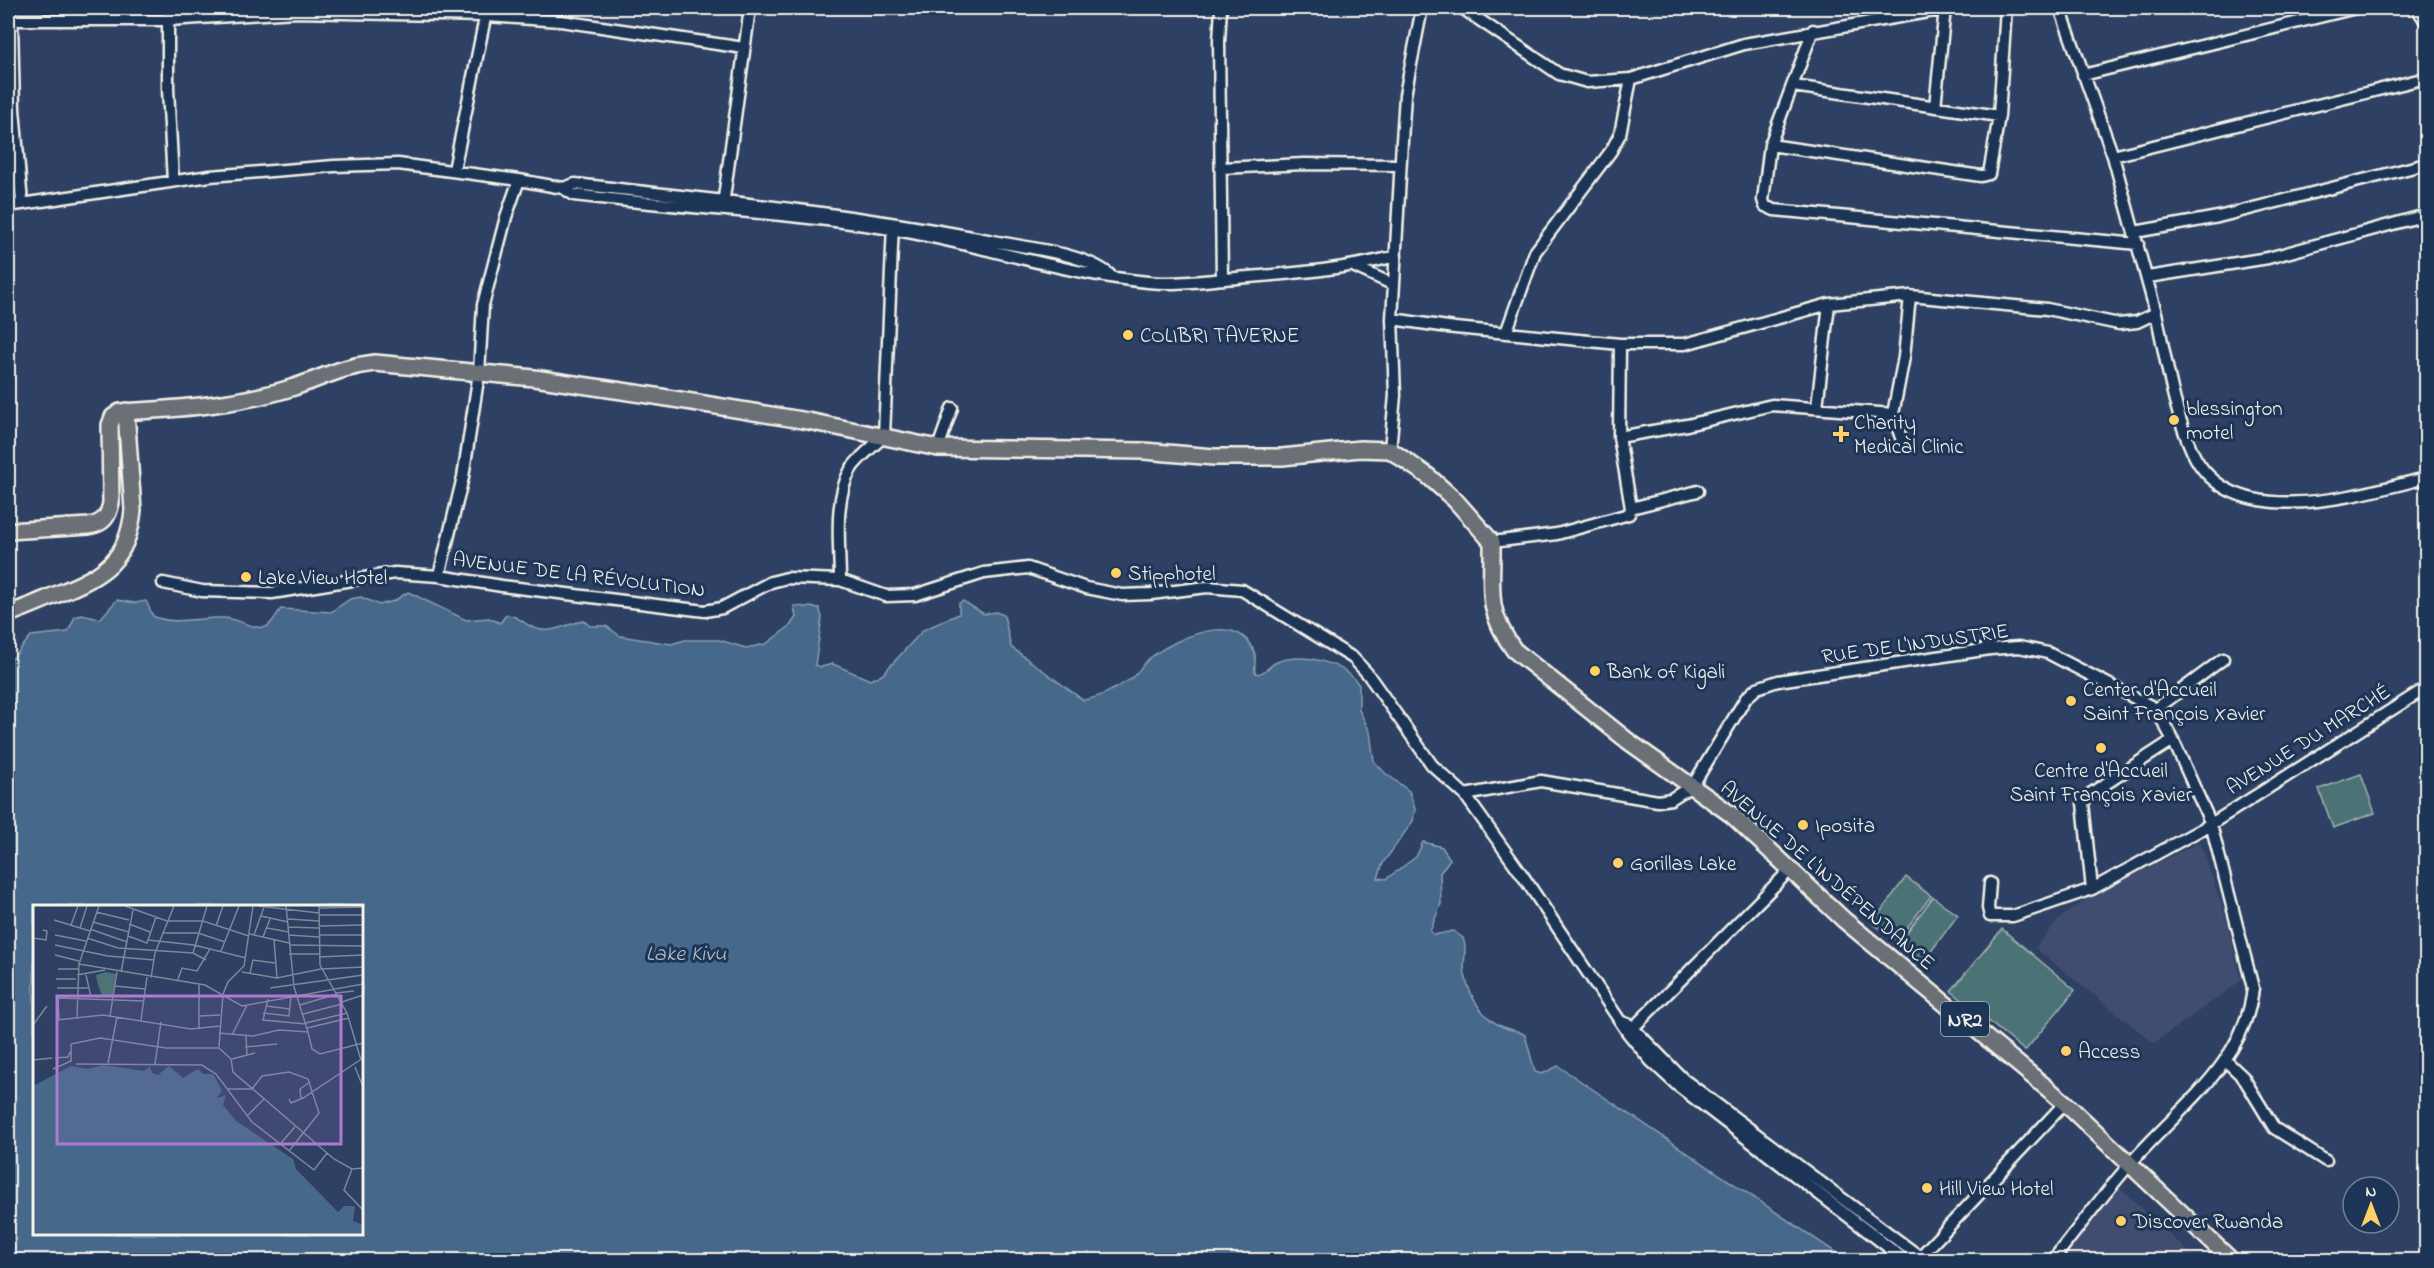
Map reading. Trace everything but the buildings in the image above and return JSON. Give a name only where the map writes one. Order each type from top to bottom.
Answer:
[{"type":"highway","points":[[8,531],[101,523],[108,515],[111,503],[110,425],[113,417],[120,411],[213,403],[260,395],[291,388],[350,366],[375,363],[480,373],[755,412],[938,448],[1143,451],[1214,457],[1282,457],[1360,449],[1390,450],[1428,476],[1455,500],[1491,543]]},
{"type":"highway","points":[[8,614],[88,581],[110,567],[119,556],[131,527],[133,510],[126,411]]},
{"type":"highway","name":"AVENUE DE L'INDÉPENDANCE","points":[[1491,543],[1490,592],[1493,612],[1501,632],[1514,650],[1628,741],[1693,785],[1732,815],[1790,870],[1924,988],[1990,1039],[2066,1103],[2131,1162],[2231,1260]]},
{"type":"street","points":[[168,8],[168,89],[173,181]]},
{"type":"street","points":[[723,204],[750,8]]},
{"type":"street","points":[[1221,8],[1219,41],[1222,279]]},
{"type":"street","points":[[1390,450],[1395,395],[1392,319],[1405,95],[1422,8]]},
{"type":"street","points":[[1462,8],[1559,74],[1587,82],[1631,79],[1744,44],[1948,8],[1935,106]]},
{"type":"street","points":[[1770,145],[1981,176],[1989,174],[1992,170],[1999,116],[2006,8]]},
{"type":"street","points":[[2060,8],[2113,156],[2148,277],[2184,429],[2193,453],[2210,475],[2230,491],[2261,500],[2293,503],[2327,501],[2427,478]]},
{"type":"street","points":[[2083,75],[2356,8]]},
{"type":"street","points":[[2417,8],[2427,22]]},
{"type":"street","points":[[22,203],[10,20],[169,20],[295,10],[487,12],[744,48]]},
{"type":"street","points":[[454,170],[487,12]]},
{"type":"street","points":[[1813,30],[1770,145],[1762,200],[1765,206],[1774,210],[2138,244]]},
{"type":"street","points":[[2113,156],[2427,78]]},
{"type":"street","points":[[1506,333],[1535,252],[1611,151],[1620,134],[1631,79]]},
{"type":"street","points":[[1793,86],[1999,116]]},
{"type":"street","points":[[8,206],[173,181],[334,166],[398,164],[519,180],[563,188],[574,195],[623,195],[723,204],[893,225],[1028,253],[1097,275],[1110,275],[1147,282],[1176,283],[1354,267],[1396,256]]},
{"type":"street","points":[[1221,168],[1304,164],[1400,165]]},
{"type":"street","points":[[2135,232],[2218,217],[2427,164]]},
{"type":"street","points":[[439,576],[463,477],[480,373],[483,305],[506,217],[519,180]]},
{"type":"street","points":[[2148,277],[2268,258],[2427,215]]},
{"type":"street","points":[[840,580],[841,500],[847,478],[852,468],[884,436],[893,225]]},
{"type":"street","points":[[1354,267],[1394,285]]},
{"type":"street","points":[[1392,319],[1620,344],[1685,344],[1829,304],[1910,296],[2047,309],[2119,324],[2137,322],[2156,313]]},
{"type":"street","points":[[1902,444],[1893,414],[1904,357],[1910,296]]},
{"type":"street","points":[[1817,407],[1829,304]]},
{"type":"street","points":[[1491,543],[1557,534],[1629,514],[1619,437],[1620,344]]},
{"type":"street","points":[[1619,437],[1772,405],[1893,414]]},
{"type":"street","points":[[938,448],[952,408]]},
{"type":"street","points":[[1630,508],[1698,491]]},
{"type":"street","name":"AVENUE DE LA RÉVOLUTION","points":[[163,583],[202,591],[272,593],[395,573],[439,576],[705,611],[722,608],[771,582],[787,578],[840,580],[886,596],[915,595],[984,573],[1028,567],[1086,588],[1122,595],[1206,587],[1242,590],[1353,658],[1367,673],[1432,765],[1465,795],[1622,1022],[1654,1058],[1680,1082],[1807,1177]]},
{"type":"street","name":"RUE DE L'INDUSTRIE","points":[[1465,795],[1541,781],[1658,801],[1671,799],[1693,785],[1746,698],[1757,688],[1778,681],[2019,647],[2049,653],[2156,709]]},
{"type":"street","points":[[2053,1260],[2131,1162],[2165,1130],[2225,1060],[2240,1038],[2251,1005],[2253,988],[2211,824],[2173,740],[2156,709],[2223,659]]},
{"type":"street","name":"AVENUE DU MARCHÉ","points":[[1990,883],[1988,908],[1990,916],[1999,917],[2013,916],[2092,889],[2211,824],[2427,688]]},
{"type":"street","points":[[2092,889],[2083,802],[2090,794],[2173,740]]},
{"type":"street","points":[[1631,1031],[1790,870]]},
{"type":"street","points":[[2225,1060],[2243,1077],[2274,1128],[2326,1161]]},
{"type":"street","points":[[1807,1177],[1920,1259],[2066,1103]]},
{"type":"street","points":[[1807,1177],[1905,1260]]},
{"type":"shaded area","points":[[2200,842],[2227,921],[2241,981],[2154,1043],[2035,948],[2059,919],[2096,893]]},
{"type":"shaded area","name":"Discover Rwanda","points":[[2114,1182],[2197,1260],[2059,1260]]},
{"type":"green space","points":[[2361,774],[2375,813],[2333,828],[2319,789]]},
{"type":"green space","points":[[1906,877],[1931,896],[1897,941],[1872,923]]},
{"type":"green space","points":[[1933,897],[1958,915],[1924,961],[1899,943]]},
{"type":"green space","points":[[2002,929],[2075,990],[2025,1051],[1951,991]]},
{"type":"water","name":"Lake Kivu","points":[[408,592],[466,620],[489,618],[500,623],[506,615],[511,615],[533,628],[543,630],[584,621],[590,626],[606,626],[620,636],[671,644],[685,640],[719,640],[746,648],[766,644],[790,626],[796,617],[794,606],[819,608],[822,617],[815,665],[821,667],[833,664],[870,680],[882,675],[923,630],[959,614],[959,603],[963,601],[984,614],[996,612],[1004,615],[1011,647],[1083,700],[1113,690],[1129,680],[1148,659],[1162,650],[1176,642],[1207,631],[1236,632],[1247,640],[1255,654],[1255,672],[1258,674],[1277,662],[1287,659],[1310,659],[1333,665],[1343,670],[1359,685],[1359,710],[1370,732],[1374,761],[1385,773],[1409,791],[1415,809],[1413,821],[1383,863],[1378,878],[1386,879],[1416,857],[1423,842],[1442,847],[1450,859],[1440,873],[1441,904],[1430,931],[1434,935],[1453,931],[1463,938],[1464,970],[1467,983],[1483,1013],[1503,1027],[1525,1035],[1535,1072],[1542,1074],[1558,1066],[1847,1260],[8,1260],[8,661],[31,636],[68,632],[75,617],[82,615],[100,619],[117,600],[135,603],[146,601],[153,616],[161,619],[178,621],[224,618],[261,627],[271,624],[281,609],[331,612],[350,599],[361,597],[379,605],[394,601]]},
{"type":"place","name":"COLIBRI TAVERNE","points":[[1128,335]]},
{"type":"place","name":"blessington motel","points":[[2174,420]]},
{"type":"place","name":"Charity Medical Clinic","points":[[1841,434]]},
{"type":"place","name":"Stipphotel","points":[[1116,573]]},
{"type":"place","name":"Lake View Hotel","points":[[246,577]]},
{"type":"place","name":"Bank of Kigali","points":[[1595,671]]},
{"type":"place","name":"Center d'Accueil Saint François Xavier","points":[[2071,701]]},
{"type":"place","name":"Centre d'Accueil Saint François Xavier","points":[[2101,748]]},
{"type":"place","name":"Iposita","points":[[1803,825]]},
{"type":"place","name":"Gorillas Lake","points":[[1618,863]]},
{"type":"place","name":"Access","points":[[2066,1051]]},
{"type":"place","name":"Hill View Hotel","points":[[1927,1188]]},
{"type":"place","name":"Discover Rwanda","points":[[2121,1221]]}]
